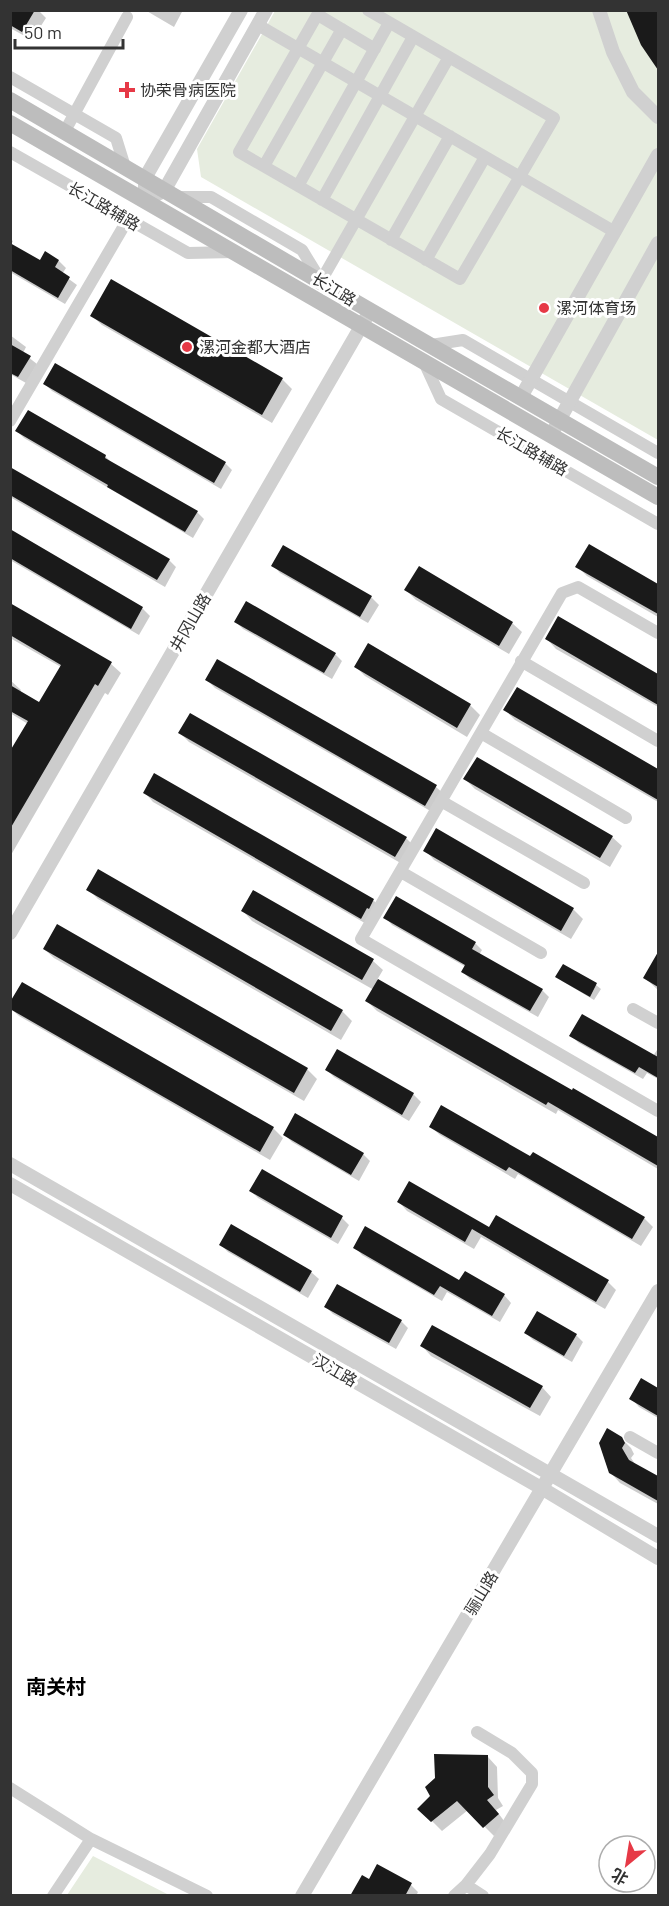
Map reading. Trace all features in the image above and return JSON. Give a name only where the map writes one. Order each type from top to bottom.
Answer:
[{"type":"main road","name":"长江路","points":[[10,100],[658,477]]},
{"type":"main road","name":"长江路","points":[[16,126],[658,496]]},
{"type":"street","points":[[241,10],[145,178],[145,200],[170,194],[266,10]]},
{"type":"street","points":[[368,10],[554,118],[460,279],[239,152],[319,13],[375,49]]},
{"type":"street","points":[[599,10],[613,52],[633,92],[658,117]]},
{"type":"street","points":[[65,132],[127,17]]},
{"type":"street","points":[[298,186],[389,23]]},
{"type":"street","points":[[258,25],[615,232]]},
{"type":"street","points":[[264,166],[342,29]]},
{"type":"street","points":[[322,200],[413,37]]},
{"type":"street","points":[[321,282],[449,57]]},
{"type":"street","points":[[10,77],[116,138],[125,167]]},
{"type":"street","points":[[10,146],[16,126]]},
{"type":"street","points":[[392,240],[450,136]]},
{"type":"street","name":"长江路辅路","points":[[10,152],[188,253],[236,252]]},
{"type":"street","points":[[521,397],[658,155]]},
{"type":"street","points":[[426,260],[485,157]]},
{"type":"street","points":[[10,421],[128,219]]},
{"type":"street","points":[[551,435],[658,243]]},
{"type":"street","name":"井冈山路","points":[[10,933],[370,310]]},
{"type":"street","points":[[431,345],[463,340],[658,453]]},
{"type":"street","name":"长江路辅路","points":[[424,362],[441,399],[658,524]]},
{"type":"street","points":[[658,633],[578,587],[562,593],[361,939],[658,1111]]},
{"type":"street","points":[[521,661],[658,741]]},
{"type":"street","points":[[481,733],[626,818]]},
{"type":"street","points":[[441,801],[584,883]]},
{"type":"street","points":[[401,872],[541,953]]},
{"type":"street","points":[[633,1009],[658,1023]]},
{"type":"street","name":"汉江路","points":[[10,1164],[658,1536]]},
{"type":"street","name":"汉江路","points":[[10,1184],[543,1489],[658,1558]]},
{"type":"street","name":"骊山路","points":[[302,1896],[658,1291]]},
{"type":"street","points":[[630,1437],[658,1453]]},
{"type":"street","points":[[454,1896],[466,1885],[490,1854],[532,1784],[532,1773],[512,1754],[477,1732]]},
{"type":"street","points":[[10,1788],[91,1839],[207,1896]]},
{"type":"street","points":[[53,1896],[91,1839]]},
{"type":"street","points":[[466,1885],[483,1896]]},
{"type":"shaded area","name":"漯河体育场","points":[[275,11],[658,11],[658,440],[201,177],[197,149]]},
{"type":"shaded area","points":[[93,1856],[169,1895],[67,1895]]},
{"type":"building","points":[[10,10],[35,10],[22,32],[10,25]]},
{"type":"building","points":[[626,10],[658,10],[658,70],[641,45]]},
{"type":"building","points":[[10,243],[40,260],[45,251],[59,260],[55,267],[70,277],[58,298],[10,270]]},
{"type":"building","name":"漯河金都大酒店","points":[[111,279],[283,378],[262,415],[90,316]]},
{"type":"building","points":[[10,344],[31,356],[18,377],[10,373]]},
{"type":"building","points":[[55,363],[226,462],[214,483],[43,384]]},
{"type":"building","points":[[28,410],[106,455],[105,458],[198,511],[185,532],[15,431]]},
{"type":"building","points":[[10,467],[170,559],[157,580],[10,495]]},
{"type":"building","points":[[10,529],[143,607],[131,629],[10,558]]},
{"type":"building","points":[[589,544],[658,584],[658,614],[575,567]]},
{"type":"building","points":[[283,545],[372,596],[360,617],[271,566]]},
{"type":"building","points":[[419,566],[513,622],[499,646],[404,590]]},
{"type":"building","points":[[246,601],[336,653],[324,673],[234,622]]},
{"type":"building","points":[[10,603],[112,662],[98,686],[95,684],[10,829],[10,751],[28,721],[10,711],[10,685],[39,702],[61,665],[10,635]]},
{"type":"building","points":[[558,616],[658,674],[658,705],[545,639]]},
{"type":"building","points":[[368,643],[471,704],[457,728],[354,667]]},
{"type":"building","points":[[217,659],[437,785],[425,806],[205,680]]},
{"type":"building","points":[[517,687],[658,769],[658,800],[503,710]]},
{"type":"building","points":[[190,713],[407,837],[395,857],[178,733]]},
{"type":"building","points":[[477,757],[613,836],[600,858],[463,779]]},
{"type":"building","points":[[154,773],[374,899],[369,909],[367,908],[361,919],[143,793]]},
{"type":"building","points":[[436,828],[574,908],[561,931],[423,851]]},
{"type":"building","points":[[98,869],[343,1010],[331,1031],[86,890]]},
{"type":"building","points":[[253,890],[374,959],[362,980],[241,911]]},
{"type":"building","points":[[396,896],[476,942],[472,949],[543,989],[530,1011],[461,972],[465,965],[383,918]]},
{"type":"building","points":[[57,924],[308,1068],[294,1093],[43,949]]},
{"type":"building","points":[[658,952],[658,987],[643,978]]},
{"type":"building","points":[[563,964],[597,983],[590,997],[555,977]]},
{"type":"building","points":[[378,979],[658,1137],[658,1166],[548,1102],[546,1105],[365,1001]]},
{"type":"building","points":[[22,982],[274,1127],[260,1152],[10,1009],[10,1002]]},
{"type":"building","points":[[582,1014],[658,1057],[658,1078],[639,1067],[635,1073],[569,1036]]},
{"type":"building","points":[[337,1049],[414,1093],[402,1115],[325,1070]]},
{"type":"building","points":[[441,1105],[530,1156],[533,1152],[645,1217],[632,1239],[509,1167],[506,1171],[429,1127]]},
{"type":"building","points":[[295,1113],[364,1153],[351,1175],[283,1135]]},
{"type":"building","points":[[262,1169],[343,1216],[331,1238],[249,1191]]},
{"type":"building","points":[[409,1181],[489,1227],[496,1215],[609,1280],[596,1302],[472,1229],[465,1242],[397,1202]]},
{"type":"building","points":[[231,1224],[312,1271],[300,1292],[219,1245]]},
{"type":"building","points":[[365,1226],[459,1280],[465,1271],[505,1294],[492,1316],[440,1286],[434,1295],[353,1248]]},
{"type":"building","points":[[337,1284],[402,1320],[389,1343],[324,1307]]},
{"type":"building","points":[[537,1311],[577,1334],[564,1356],[524,1333]]},
{"type":"building","points":[[432,1325],[543,1386],[530,1408],[420,1346]]},
{"type":"building","points":[[641,1378],[658,1388],[658,1416],[629,1399]]},
{"type":"building","points":[[607,1428],[622,1437],[625,1443],[622,1448],[629,1460],[658,1476],[658,1501],[609,1473],[599,1443]]},
{"type":"building","points":[[434,1754],[488,1755],[488,1787],[494,1795],[487,1800],[499,1814],[483,1828],[457,1801],[431,1822],[417,1809],[430,1796],[425,1787],[435,1778]]},
{"type":"building","points":[[377,1864],[412,1883],[405,1896],[350,1896],[362,1875],[369,1879]]},
{"type":"place","name":"协荣骨病医院","points":[[127,90]]},
{"type":"place","name":"漯河体育场","points":[[544,308]]},
{"type":"place","name":"漯河金都大酒店","points":[[187,347]]},
{"type":"district","name":"南关村","points":[[56,1687]]}]
